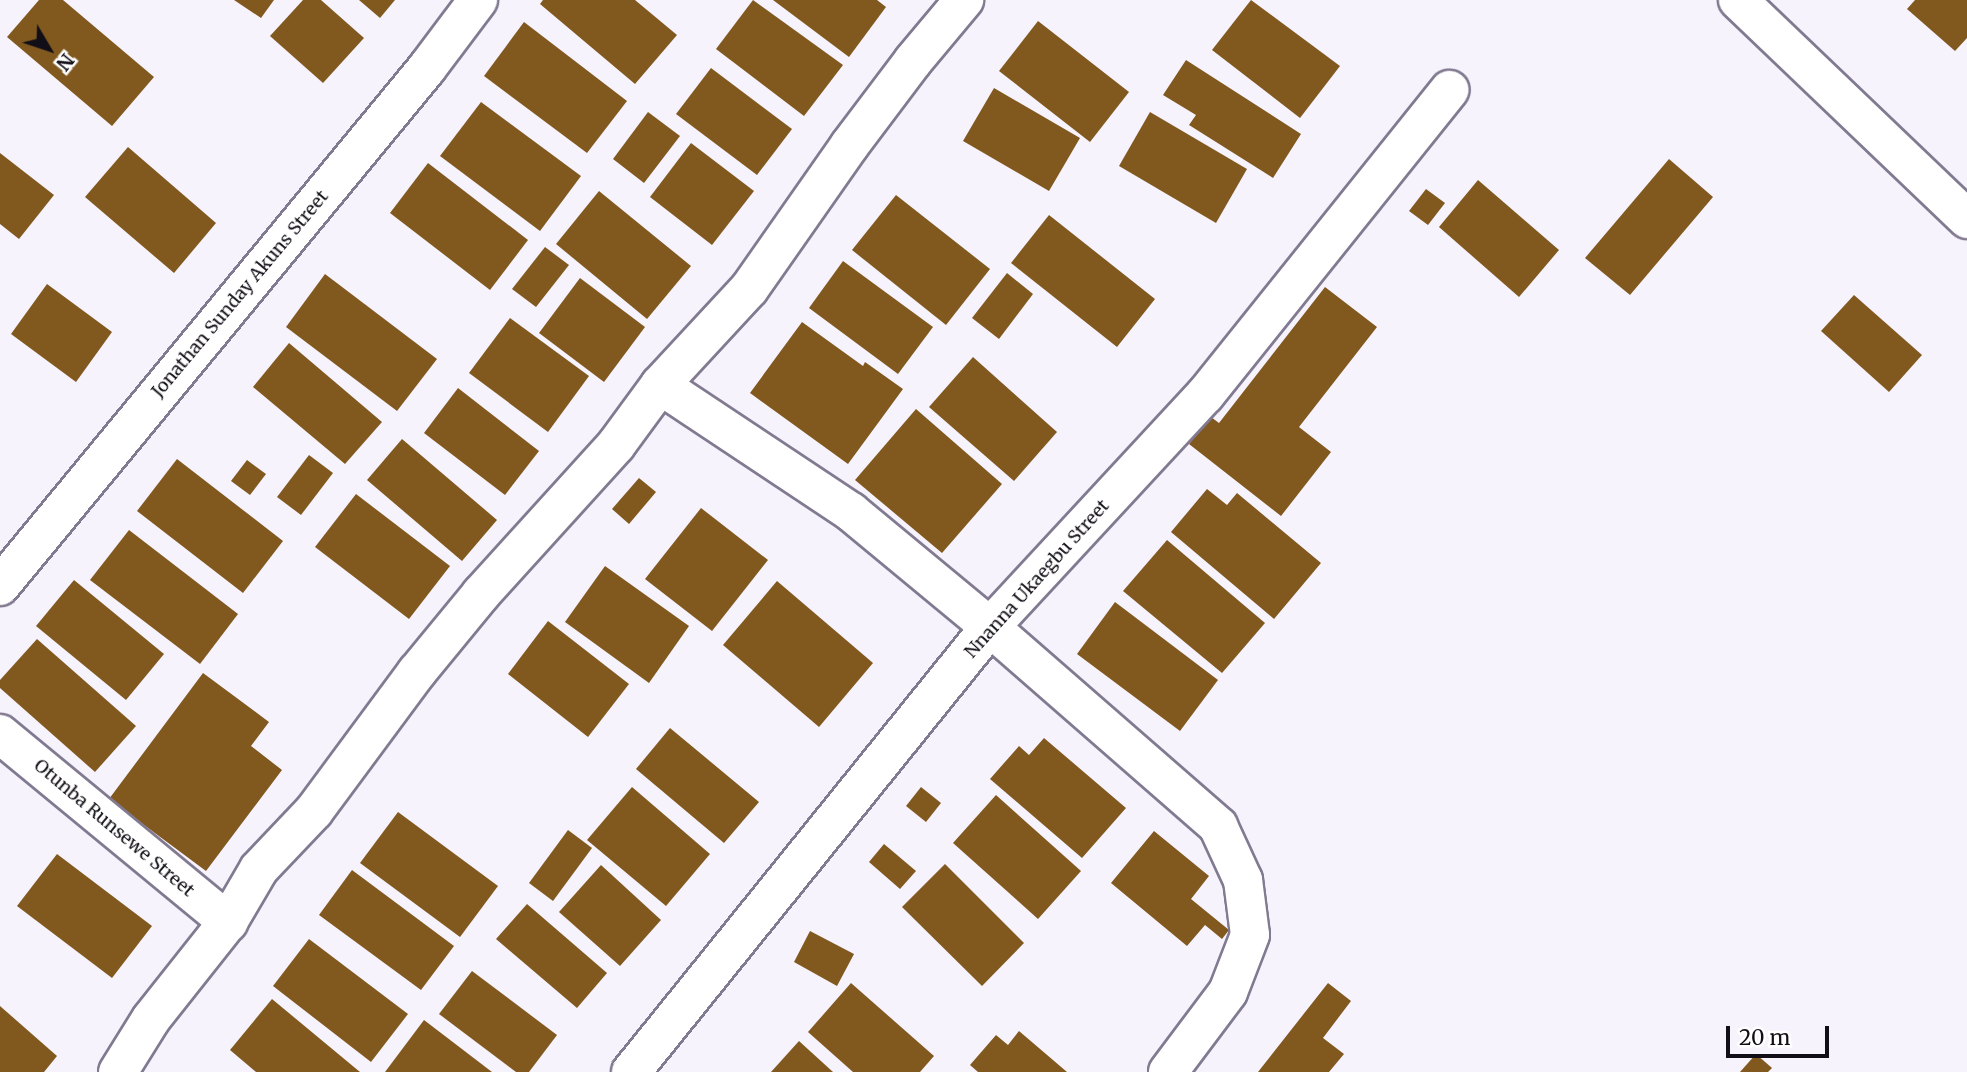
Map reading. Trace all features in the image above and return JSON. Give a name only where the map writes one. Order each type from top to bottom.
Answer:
[{"type":"street","name":"Jonathan Sunday Akuns Street","points":[[0,586],[427,68],[478,0]]},
{"type":"street","points":[[118,1072],[151,1019],[228,922],[259,869],[314,811],[417,672],[481,594],[616,445],[660,385],[748,289],[912,61],[964,0]]},
{"type":"street","points":[[1738,0],[1967,219]]},
{"type":"street","name":"Nnanna Ukaegbu Street","points":[[631,1072],[990,626],[1205,395],[1449,90]]},
{"type":"street","points":[[660,385],[851,512],[990,626],[1218,826],[1243,880],[1250,935],[1228,992],[1168,1072]]},
{"type":"street","name":"Otunba Runsewe Street","points":[[0,734],[228,922]]},
{"type":"building","points":[[39,0],[63,0],[154,77],[112,126],[7,37]]},
{"type":"building","points":[[234,0],[274,0],[261,18]]},
{"type":"building","points":[[303,0],[321,0],[364,38],[323,83],[270,36]]},
{"type":"building","points":[[359,0],[395,0],[380,18]]},
{"type":"building","points":[[543,0],[635,0],[677,35],[635,84],[540,4]]},
{"type":"building","points":[[753,0],[843,65],[804,116],[716,49]]},
{"type":"building","points":[[773,0],[877,0],[886,7],[849,57]]},
{"type":"building","points":[[1251,0],[1340,66],[1300,118],[1212,50]]},
{"type":"building","points":[[1915,0],[1967,0],[1967,38],[1955,51],[1907,9]]},
{"type":"building","points":[[1038,21],[1129,92],[1090,142],[999,71]]},
{"type":"building","points":[[524,22],[627,101],[587,153],[484,76]]},
{"type":"building","points":[[1186,60],[1301,134],[1273,178],[1189,125],[1196,115],[1163,95]]},
{"type":"building","points":[[711,68],[792,129],[757,175],[676,114]]},
{"type":"building","points":[[994,88],[1080,138],[1049,191],[963,141]]},
{"type":"building","points":[[481,102],[581,176],[540,231],[440,156]]},
{"type":"building","points":[[648,112],[680,136],[644,183],[613,159]]},
{"type":"building","points":[[1150,112],[1247,169],[1216,223],[1119,166]]},
{"type":"building","points":[[691,143],[754,191],[712,245],[650,197]]},
{"type":"building","points":[[128,147],[216,223],[174,273],[85,197]]},
{"type":"building","points":[[0,153],[54,195],[19,239],[0,224]]},
{"type":"building","points":[[1669,159],[1713,197],[1630,295],[1585,258]]},
{"type":"building","points":[[428,163],[528,240],[490,290],[390,213]]},
{"type":"building","points":[[1478,180],[1559,250],[1519,297],[1439,227]]},
{"type":"building","points":[[1426,189],[1445,203],[1428,225],[1409,211]]},
{"type":"building","points":[[599,191],[691,266],[647,319],[556,244]]},
{"type":"building","points":[[896,195],[990,269],[946,325],[852,250]]},
{"type":"building","points":[[1049,215],[1155,299],[1117,347],[1011,263]]},
{"type":"building","points":[[545,247],[569,265],[536,307],[512,289]]},
{"type":"building","points":[[843,261],[933,327],[898,374],[809,308]]},
{"type":"building","points":[[1007,273],[1033,294],[999,339],[972,318]]},
{"type":"building","points":[[325,274],[437,359],[397,411],[286,327]]},
{"type":"building","points":[[580,278],[645,327],[604,382],[539,333]]},
{"type":"building","points":[[47,284],[112,332],[76,382],[11,334]]},
{"type":"building","points":[[1325,287],[1377,327],[1299,427],[1331,452],[1281,516],[1189,444],[1211,417],[1219,423]]},
{"type":"building","points":[[1854,295],[1922,355],[1889,392],[1821,331]]},
{"type":"building","points":[[510,318],[589,376],[548,432],[469,373]]},
{"type":"building","points":[[802,322],[863,366],[865,362],[903,389],[848,464],[750,393]]},
{"type":"building","points":[[289,343],[382,422],[345,464],[253,387]]},
{"type":"building","points":[[973,357],[1057,432],[1014,481],[929,407]]},
{"type":"building","points":[[458,388],[539,451],[505,495],[424,433]]},
{"type":"building","points":[[916,409],[1002,484],[942,553],[855,480]]},
{"type":"building","points":[[402,439],[497,520],[462,561],[367,480]]},
{"type":"building","points":[[309,455],[333,473],[301,515],[277,497]]},
{"type":"building","points":[[177,459],[283,541],[243,593],[137,511]]},
{"type":"building","points":[[247,460],[266,474],[250,495],[231,481]]},
{"type":"building","points":[[639,478],[656,492],[629,524],[612,509]]},
{"type":"building","points":[[1207,489],[1227,505],[1237,493],[1321,563],[1274,619],[1171,532]]},
{"type":"building","points":[[356,494],[450,566],[409,619],[315,547]]},
{"type":"building","points":[[701,508],[768,560],[712,631],[645,579]]},
{"type":"building","points":[[129,530],[238,614],[200,664],[90,580]]},
{"type":"building","points":[[1167,540],[1265,623],[1222,673],[1123,591]]},
{"type":"building","points":[[605,566],[689,626],[649,683],[565,622]]},
{"type":"building","points":[[74,580],[164,654],[126,700],[36,626]]},
{"type":"building","points":[[777,581],[873,663],[819,727],[723,645]]},
{"type":"building","points":[[1115,602],[1218,680],[1180,731],[1077,654]]},
{"type":"building","points":[[548,621],[629,684],[588,737],[508,674]]},
{"type":"building","points":[[37,639],[136,726],[95,772],[0,688],[0,680]]},
{"type":"building","points":[[203,673],[269,722],[251,746],[282,770],[206,871],[109,799]]},
{"type":"building","points":[[670,728],[759,802],[724,843],[636,769]]},
{"type":"building","points":[[1044,738],[1126,808],[1082,858],[990,779],[1019,746],[1029,755]]},
{"type":"building","points":[[632,787],[710,854],[666,906],[587,840]]},
{"type":"building","points":[[921,787],[941,803],[926,822],[906,806]]},
{"type":"building","points":[[996,795],[1081,871],[1038,919],[953,843]]},
{"type":"building","points":[[398,812],[498,886],[460,937],[360,863]]},
{"type":"building","points":[[568,830],[592,848],[553,901],[529,883]]},
{"type":"building","points":[[1154,831],[1209,876],[1191,899],[1229,930],[1222,939],[1205,925],[1187,946],[1111,883]]},
{"type":"building","points":[[884,844],[916,871],[900,889],[869,862]]},
{"type":"building","points":[[57,854],[152,926],[112,978],[17,906]]},
{"type":"building","points":[[945,864],[1024,943],[982,986],[902,907]]},
{"type":"building","points":[[601,865],[661,920],[620,966],[559,912]]},
{"type":"building","points":[[352,870],[454,946],[421,990],[319,915]]},
{"type":"building","points":[[527,904],[607,973],[577,1008],[496,939]]},
{"type":"building","points":[[810,931],[854,954],[837,986],[794,962]]},
{"type":"building","points":[[309,939],[408,1014],[371,1062],[273,986]]},
{"type":"building","points":[[472,971],[557,1035],[529,1072],[516,1072],[439,1014]]},
{"type":"building","points":[[851,983],[934,1056],[920,1072],[853,1072],[808,1032]]},
{"type":"building","points":[[1328,983],[1351,1001],[1323,1038],[1344,1054],[1329,1072],[1258,1072]]},
{"type":"building","points":[[272,999],[360,1072],[256,1072],[230,1050]]},
{"type":"building","points":[[0,1006],[57,1056],[44,1072],[0,1072]]},
{"type":"building","points":[[424,1020],[492,1072],[385,1072]]},
{"type":"building","points":[[1019,1031],[1067,1072],[978,1072],[970,1065],[996,1035],[1008,1045]]},
{"type":"building","points":[[799,1041],[833,1072],[771,1072]]},
{"type":"building","points":[[1756,1054],[1772,1068],[1768,1072],[1740,1072]]}]
